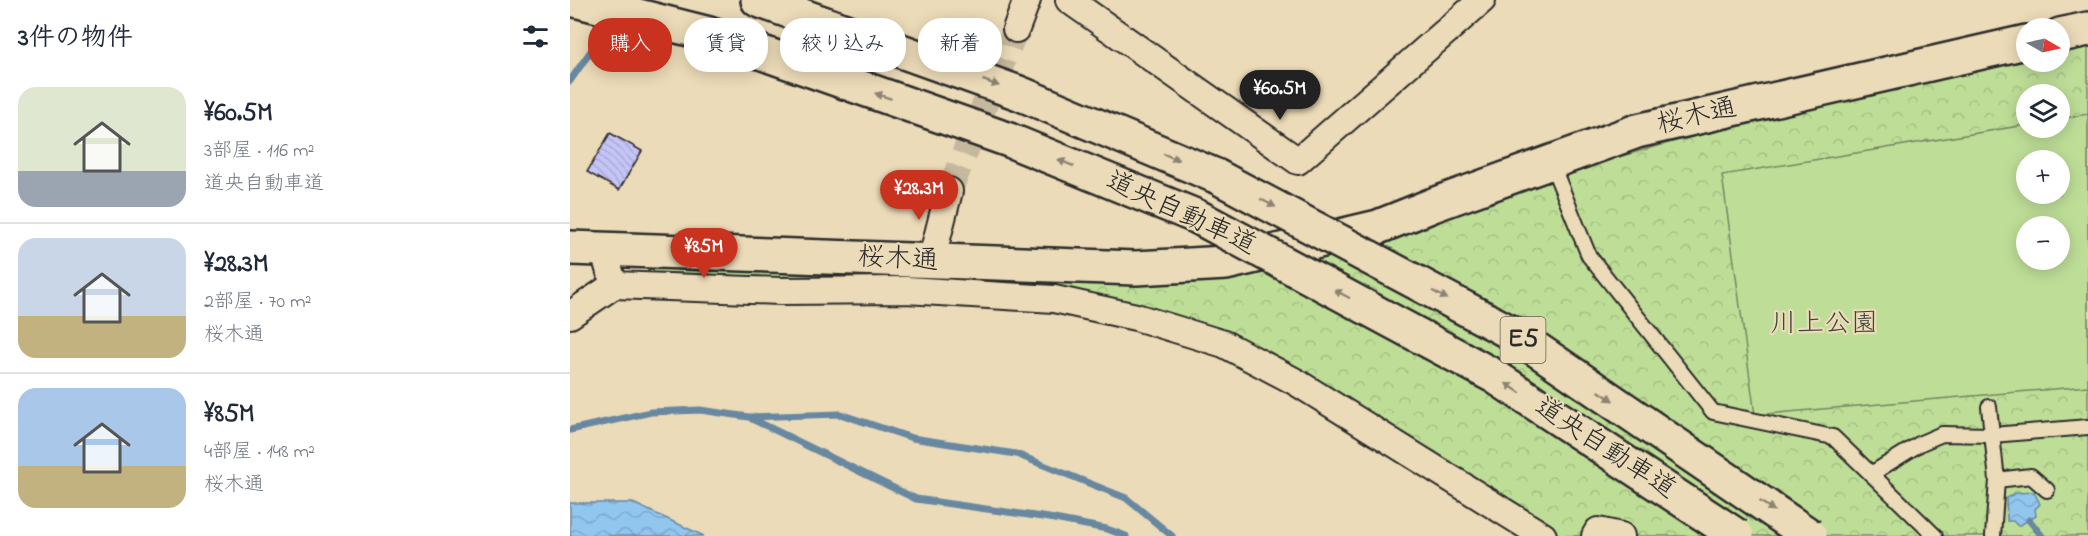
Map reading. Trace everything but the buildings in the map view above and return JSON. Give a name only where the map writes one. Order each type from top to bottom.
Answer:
[{"type":"main road","name":"道央自動車道","points":[[575,0],[709,34],[1009,140],[1198,217],[1494,376],[1737,536]]},
{"type":"main road","name":"道央自動車道","points":[[758,0],[1019,93],[1216,176],[1517,336],[1810,536]]},
{"type":"main road","points":[[2070,33],[2088,29]]},
{"type":"main road","name":"桜木通","points":[[570,248],[1136,268],[1226,263],[1378,227],[1637,131],[2016,44]]},
{"type":"street","points":[[1016,28],[1028,0]]},
{"type":"street","points":[[1069,0],[1298,161],[1482,0]]},
{"type":"street","points":[[931,262],[949,191]]},
{"type":"street","points":[[603,249],[615,285]]},
{"type":"street","points":[[570,315],[615,285],[780,291],[906,290],[1043,298],[1137,317],[1224,344],[1296,381],[1543,536]]},
{"type":"street","points":[[1595,536],[1598,531],[1621,536]]},
{"type":"lane","points":[[1551,162],[1589,256],[1713,412],[1833,437],[1935,536]]},
{"type":"lane","points":[[1989,407],[1997,480],[1993,536]]},
{"type":"lane","points":[[1871,474],[1921,443],[1942,434],[1992,435],[2088,427]]},
{"type":"lane","points":[[1997,480],[2031,476],[2046,490]]},
{"type":"green space","name":"川上公園","points":[[2088,46],[2088,536],[1557,536],[1150,318],[710,281],[701,274],[647,272],[653,260],[1180,278],[1705,133],[2016,61],[2016,72],[2070,72],[2070,50]]},
{"type":"green space","points":[[2088,114],[2088,386],[1755,415],[1722,175],[2016,127],[2016,138],[2070,138],[2070,117]]},
{"type":"water","points":[[2034,492],[2040,504],[2035,509],[2036,516],[2018,526],[2013,521],[2007,521],[2006,498],[2016,493]]},
{"type":"water","points":[[570,503],[633,503],[704,536],[570,536]]},
{"type":"waterway","points":[[570,81],[588,55]]},
{"type":"waterway","points":[[570,430],[651,412],[700,410],[749,417],[840,414],[912,438],[1016,454],[1126,498],[1172,536]]},
{"type":"waterway","points":[[752,419],[916,499],[1049,518],[1107,529],[1126,536]]},
{"type":"waterway","points":[[2029,520],[2042,536]]},
{"type":"tunnel","points":[[949,191],[1016,29]]}]
